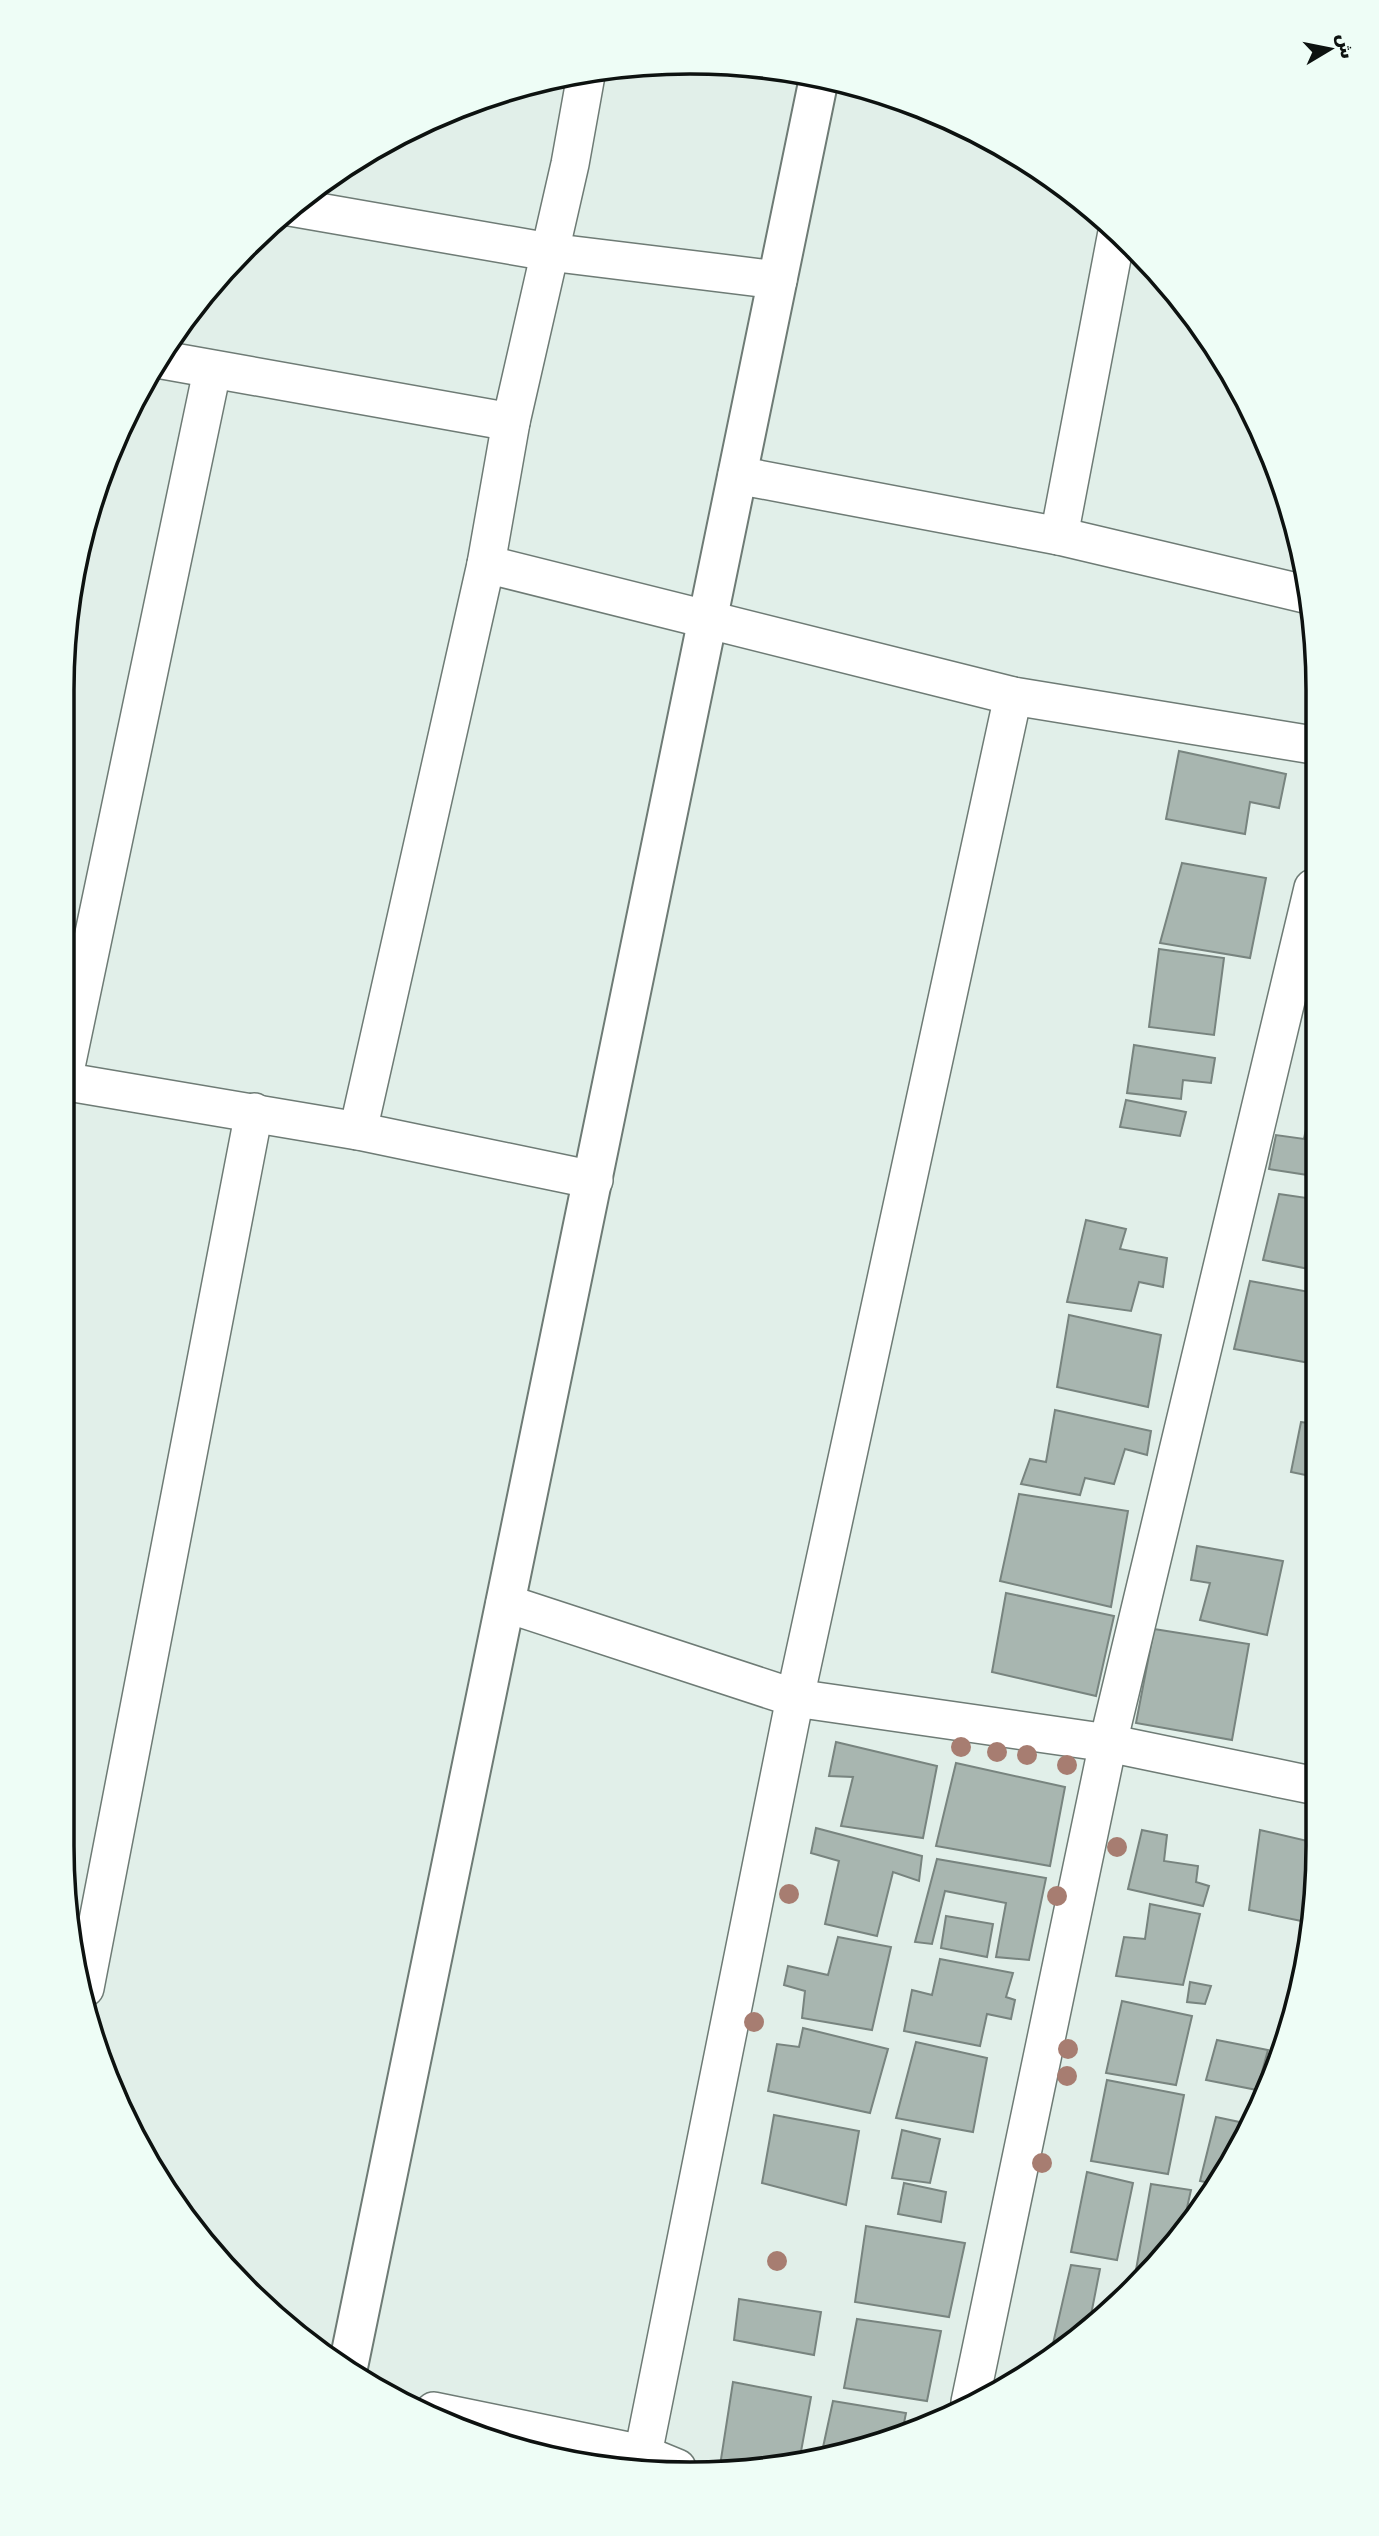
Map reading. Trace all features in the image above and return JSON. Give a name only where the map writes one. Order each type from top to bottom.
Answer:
[{"type":"street","points":[[358,1131],[486,564],[511,422],[570,164],[584,83]]},
{"type":"street","points":[[349,2360],[710,621],[737,475],[817,87]]},
{"type":"street","points":[[304,209],[549,252],[778,279]]},
{"type":"street","points":[[1059,536],[1115,244]]},
{"type":"street","points":[[168,361],[511,422]]},
{"type":"street","points":[[74,1029],[212,371]]},
{"type":"street","points":[[737,475],[1059,536],[1297,592]]},
{"type":"street","points":[[486,564],[1013,696],[1306,744]]},
{"type":"street","points":[[643,2454],[795,1698],[1013,696]]},
{"type":"street","points":[[972,2394],[1108,1743],[1306,944]]},
{"type":"street","points":[[74,1083],[358,1131],[594,1181]]},
{"type":"street","points":[[87,1977],[254,1112]]},
{"type":"street","points":[[505,1602],[795,1698],[1108,1743],[1306,1784]]},
{"type":"street","points":[[451,2414],[643,2454],[661,2461]]},
{"type":"building","points":[[1179,751],[1286,774],[1279,808],[1250,802],[1245,834],[1166,819]]},
{"type":"building","points":[[1182,863],[1266,878],[1250,958],[1160,943]]},
{"type":"building","points":[[1159,949],[1224,958],[1214,1035],[1149,1027]]},
{"type":"building","points":[[1134,1045],[1215,1058],[1211,1083],[1183,1080],[1181,1099],[1127,1093]]},
{"type":"building","points":[[1126,1100],[1186,1112],[1180,1136],[1120,1127]]},
{"type":"building","points":[[1306,1129],[1306,1175],[1269,1169],[1276,1135],[1304,1139]]},
{"type":"building","points":[[1279,1194],[1306,1198],[1306,1268],[1263,1260]]},
{"type":"building","points":[[1086,1220],[1126,1229],[1120,1249],[1167,1258],[1163,1287],[1139,1282],[1131,1311],[1067,1302]]},
{"type":"building","points":[[1250,1281],[1306,1291],[1306,1362],[1234,1349]]},
{"type":"building","points":[[1069,1315],[1161,1335],[1148,1407],[1057,1387]]},
{"type":"building","points":[[1055,1410],[1151,1431],[1147,1455],[1125,1449],[1114,1484],[1085,1478],[1080,1495],[1021,1484],[1030,1459],[1046,1462]]},
{"type":"building","points":[[1301,1422],[1306,1423],[1306,1475],[1291,1472]]},
{"type":"building","points":[[1019,1494],[1128,1511],[1111,1607],[1000,1581]]},
{"type":"building","points":[[1197,1546],[1283,1561],[1267,1635],[1200,1620],[1210,1583],[1191,1580]]},
{"type":"building","points":[[1006,1593],[1114,1616],[1096,1696],[992,1672]]},
{"type":"building","points":[[1154,1629],[1249,1644],[1232,1740],[1136,1723]]},
{"type":"building","points":[[836,1742],[937,1766],[923,1838],[841,1826],[853,1777],[829,1776]]},
{"type":"building","points":[[956,1763],[1065,1787],[1050,1866],[936,1846]]},
{"type":"building","points":[[816,1828],[922,1856],[919,1881],[893,1872],[877,1936],[825,1924],[839,1861],[811,1853]]},
{"type":"building","points":[[1142,1830],[1167,1835],[1164,1861],[1198,1866],[1196,1882],[1209,1886],[1203,1906],[1128,1889]]},
{"type":"building","points":[[1260,1830],[1306,1841],[1301,1921],[1249,1910]]},
{"type":"building","points":[[937,1859],[1046,1878],[1029,1960],[996,1957],[1006,1903],[945,1891],[932,1944],[915,1942]]},
{"type":"building","points":[[1150,1904],[1200,1914],[1183,1985],[1116,1976],[1124,1937],[1145,1939]]},
{"type":"building","points":[[946,1916],[993,1924],[987,1957],[941,1948]]},
{"type":"building","points":[[838,1937],[891,1947],[872,2030],[802,2018],[805,1991],[784,1985],[788,1966],[828,1975]]},
{"type":"building","points":[[940,1959],[1013,1973],[1006,1997],[1015,2000],[1011,2019],[987,2014],[980,2046],[904,2031],[912,1990],[932,1995]]},
{"type":"building","points":[[1190,1982],[1211,1986],[1205,2004],[1187,2002]]},
{"type":"building","points":[[1122,2001],[1192,2016],[1176,2085],[1106,2073]]},
{"type":"building","points":[[803,2028],[888,2049],[870,2113],[768,2091],[777,2044],[799,2047]]},
{"type":"building","points":[[1217,2040],[1268,2050],[1255,2090],[1206,2080]]},
{"type":"building","points":[[916,2042],[987,2058],[973,2132],[896,2118]]},
{"type":"building","points":[[1107,2080],[1184,2095],[1168,2174],[1091,2161]]},
{"type":"building","points":[[774,2115],[859,2131],[846,2205],[762,2183]]},
{"type":"building","points":[[1216,2117],[1240,2122],[1206,2182],[1200,2181]]},
{"type":"building","points":[[902,2130],[940,2139],[930,2183],[892,2178]]},
{"type":"building","points":[[1087,2172],[1133,2183],[1117,2260],[1071,2252]]},
{"type":"building","points":[[904,2183],[946,2192],[941,2222],[898,2214]]},
{"type":"building","points":[[1151,2184],[1191,2190],[1187,2210],[1153,2253],[1136,2270]]},
{"type":"building","points":[[866,2226],[965,2243],[949,2317],[855,2302]]},
{"type":"building","points":[[1071,2265],[1100,2269],[1091,2314],[1053,2343]]},
{"type":"building","points":[[739,2299],[821,2312],[814,2355],[734,2340]]},
{"type":"building","points":[[857,2319],[941,2331],[927,2401],[844,2388]]},
{"type":"building","points":[[733,2382],[811,2397],[801,2452],[721,2461]]},
{"type":"building","points":[[833,2401],[906,2413],[904,2424],[823,2448]]}]
